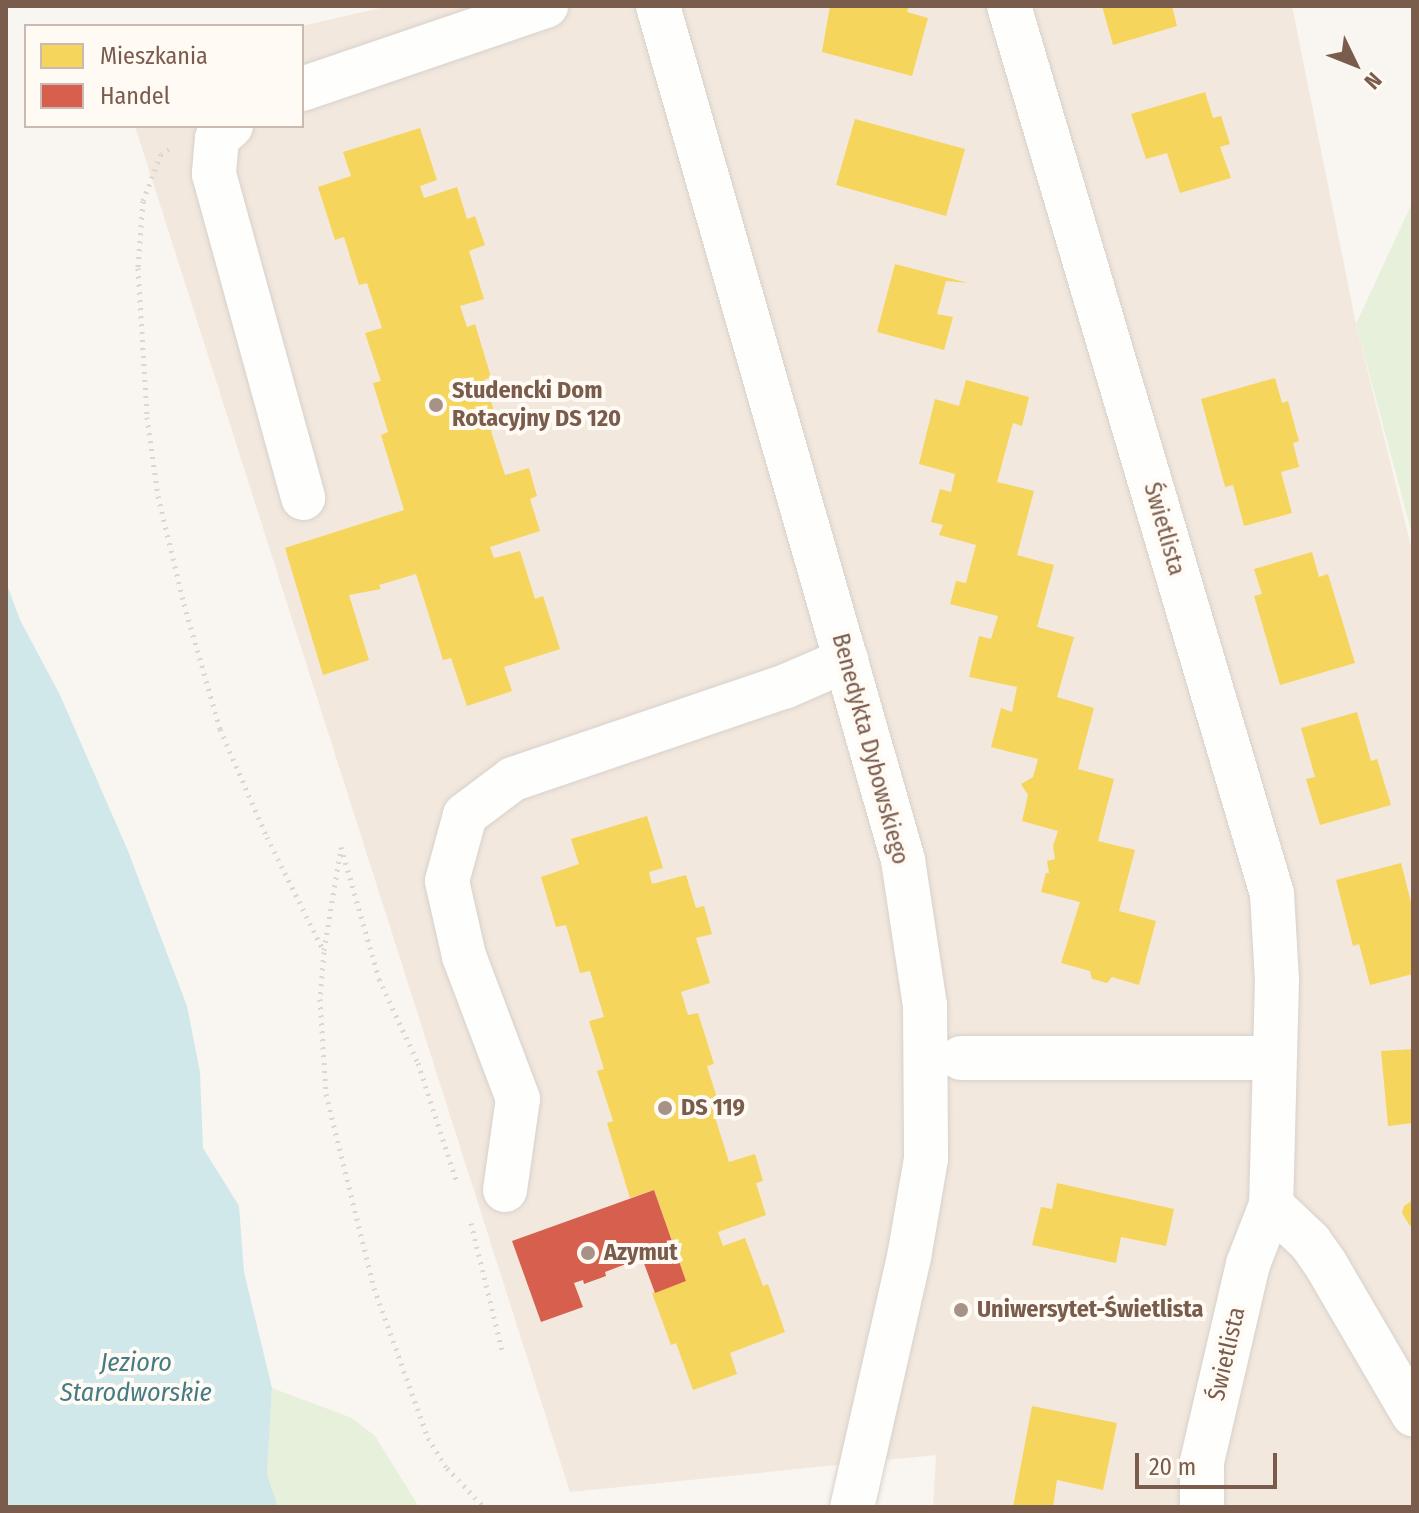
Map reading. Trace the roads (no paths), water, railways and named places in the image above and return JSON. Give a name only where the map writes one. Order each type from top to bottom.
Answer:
[{"type":"street","points":[[304,88],[546,6]]},
{"type":"street","name":"Benedykta Dybowskiego","points":[[658,6],[903,860],[925,1005],[926,1159],[909,1257],[852,1507]]},
{"type":"street","name":"Świetlista","points":[[1009,6],[1272,894],[1277,980],[1271,1205],[1248,1264],[1206,1447],[1202,1507]]},
{"type":"street","points":[[229,128],[217,138],[214,174],[303,498]]},
{"type":"street","points":[[505,1190],[518,1099],[464,956],[447,881],[465,815],[513,779],[784,687],[846,660]]},
{"type":"street","points":[[961,1058],[1274,1058]]},
{"type":"street","points":[[1271,1205],[1310,1242],[1326,1265],[1413,1414]]},
{"type":"water","name":"Jezioro Starodworskie","points":[[6,582],[20,620],[60,695],[128,851],[187,1006],[200,1072],[203,1148],[239,1206],[244,1272],[272,1388],[267,1474],[278,1507],[6,1507]]},
{"type":"place","name":"Studencki Dom Rotacyjny DS 120","points":[[436,405]]},
{"type":"place","name":"DS 119","points":[[665,1108]]},
{"type":"place","name":"Azymut","points":[[588,1253]]},
{"type":"place","name":"Uniwersytet-Świetlista","points":[[961,1310]]}]
